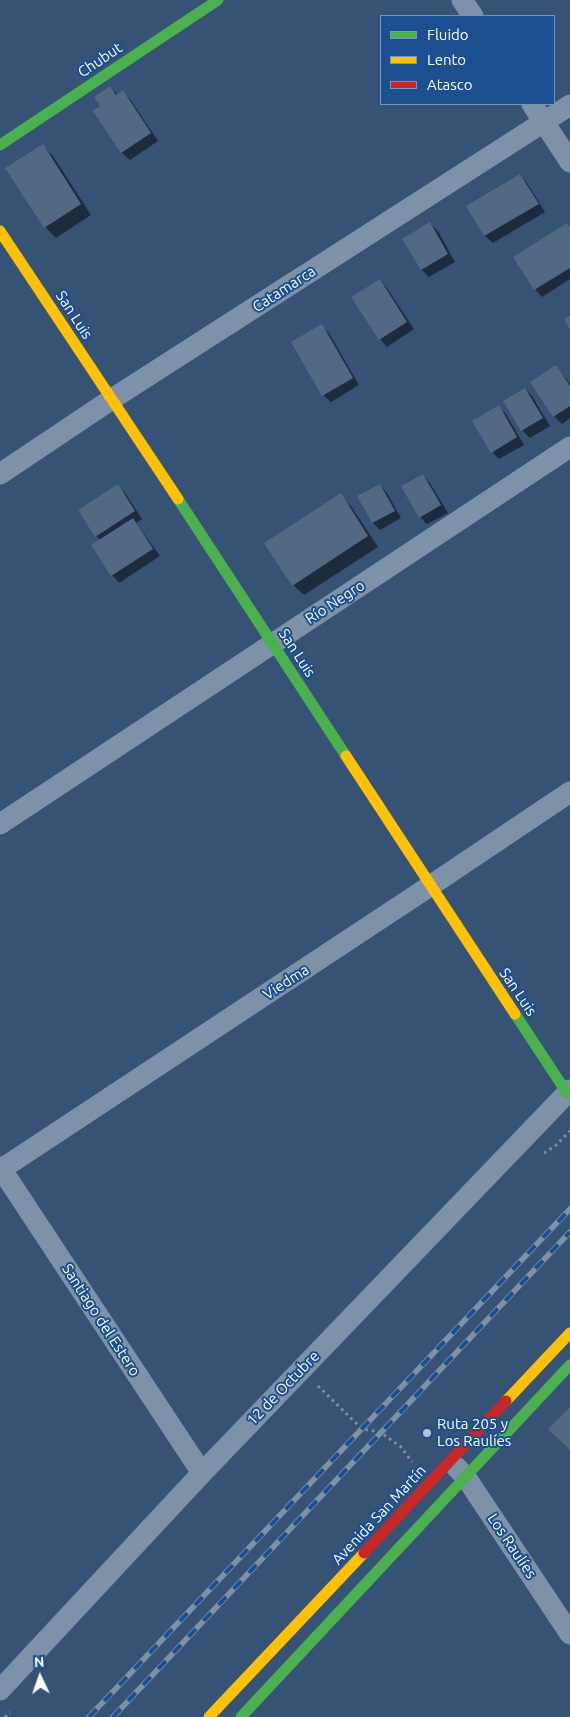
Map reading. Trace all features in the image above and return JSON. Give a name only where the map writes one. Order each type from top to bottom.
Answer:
[{"type":"street","name":"Chubut","points":[[0,145],[218,0]]},
{"type":"street","points":[[462,0],[472,15]]},
{"type":"street","points":[[533,105],[570,162]]},
{"type":"street","name":"Catamarca","points":[[0,474],[112,399],[570,105]]},
{"type":"street","name":"San Luis","points":[[0,230],[273,643],[430,886],[569,1092]]},
{"type":"street","name":"Río Negro","points":[[0,824],[570,447]]},
{"type":"street","name":"Viedma","points":[[0,1169],[570,792]]},
{"type":"street","name":"12 de Octubre","points":[[0,1690],[202,1473],[569,1092]]},
{"type":"street","name":"Santiago del Estero","points":[[0,1169],[202,1473]]},
{"type":"street","name":"Avenida San Martín","points":[[240,1717],[458,1468],[570,1332]]},
{"type":"street","name":"Avenida San Martín","points":[[209,1717],[428,1485],[458,1468],[570,1365]]},
{"type":"street","name":"Los Raulíes","points":[[458,1468],[570,1634]]},
{"type":"street","points":[[226,1700],[240,1717]]},
{"type":"path","points":[[299,1372],[319,1388],[362,1429],[380,1432],[401,1447],[428,1485]]},
{"type":"building","points":[[110,86],[116,95],[123,90],[151,133],[121,153],[93,111],[100,106],[94,97]]},
{"type":"building","points":[[43,144],[81,204],[44,228],[5,168]]},
{"type":"building","points":[[520,174],[539,204],[484,236],[466,206]]},
{"type":"building","points":[[430,222],[448,254],[421,270],[402,239]]},
{"type":"building","points":[[567,223],[570,227],[570,268],[534,290],[513,257]]},
{"type":"building","points":[[380,279],[407,322],[379,340],[351,297]]},
{"type":"building","points":[[570,316],[570,329],[564,319]]},
{"type":"building","points":[[322,324],[353,378],[322,396],[291,342]]},
{"type":"building","points":[[556,365],[570,386],[570,406],[553,417],[530,382]]},
{"type":"building","points":[[525,388],[543,418],[521,431],[503,401]]},
{"type":"building","points":[[499,405],[517,437],[491,453],[472,421]]},
{"type":"building","points":[[423,474],[441,505],[419,518],[401,486]]},
{"type":"building","points":[[118,484],[135,511],[95,537],[78,510]]},
{"type":"building","points":[[380,484],[395,511],[372,523],[357,496]]},
{"type":"building","points":[[341,493],[368,536],[292,586],[264,543]]},
{"type":"building","points":[[133,518],[153,549],[111,576],[91,545]]},
{"type":"building","points":[[570,1407],[570,1450],[548,1429]]},
{"type":"railway","points":[[89,1717],[570,1209]]},
{"type":"railway","points":[[113,1717],[570,1232]]},
{"type":"traffic: fast","points":[[0,145],[218,0]]},
{"type":"traffic: fast","points":[[178,499],[346,756]]},
{"type":"traffic: fast","points":[[515,1014],[567,1093]]},
{"type":"traffic: fast","points":[[241,1717],[570,1365]]},
{"type":"traffic: slow","points":[[0,231],[178,499]]},
{"type":"traffic: slow","points":[[346,756],[515,1014]]},
{"type":"traffic: slow","points":[[506,1401],[570,1333]]},
{"type":"traffic: slow","points":[[209,1717],[364,1553]]},
{"type":"traffic: jam","points":[[364,1553],[506,1401]]},
{"type":"place","name":"Ruta 205 y Los Raulíes","points":[[427,1433]]}]
